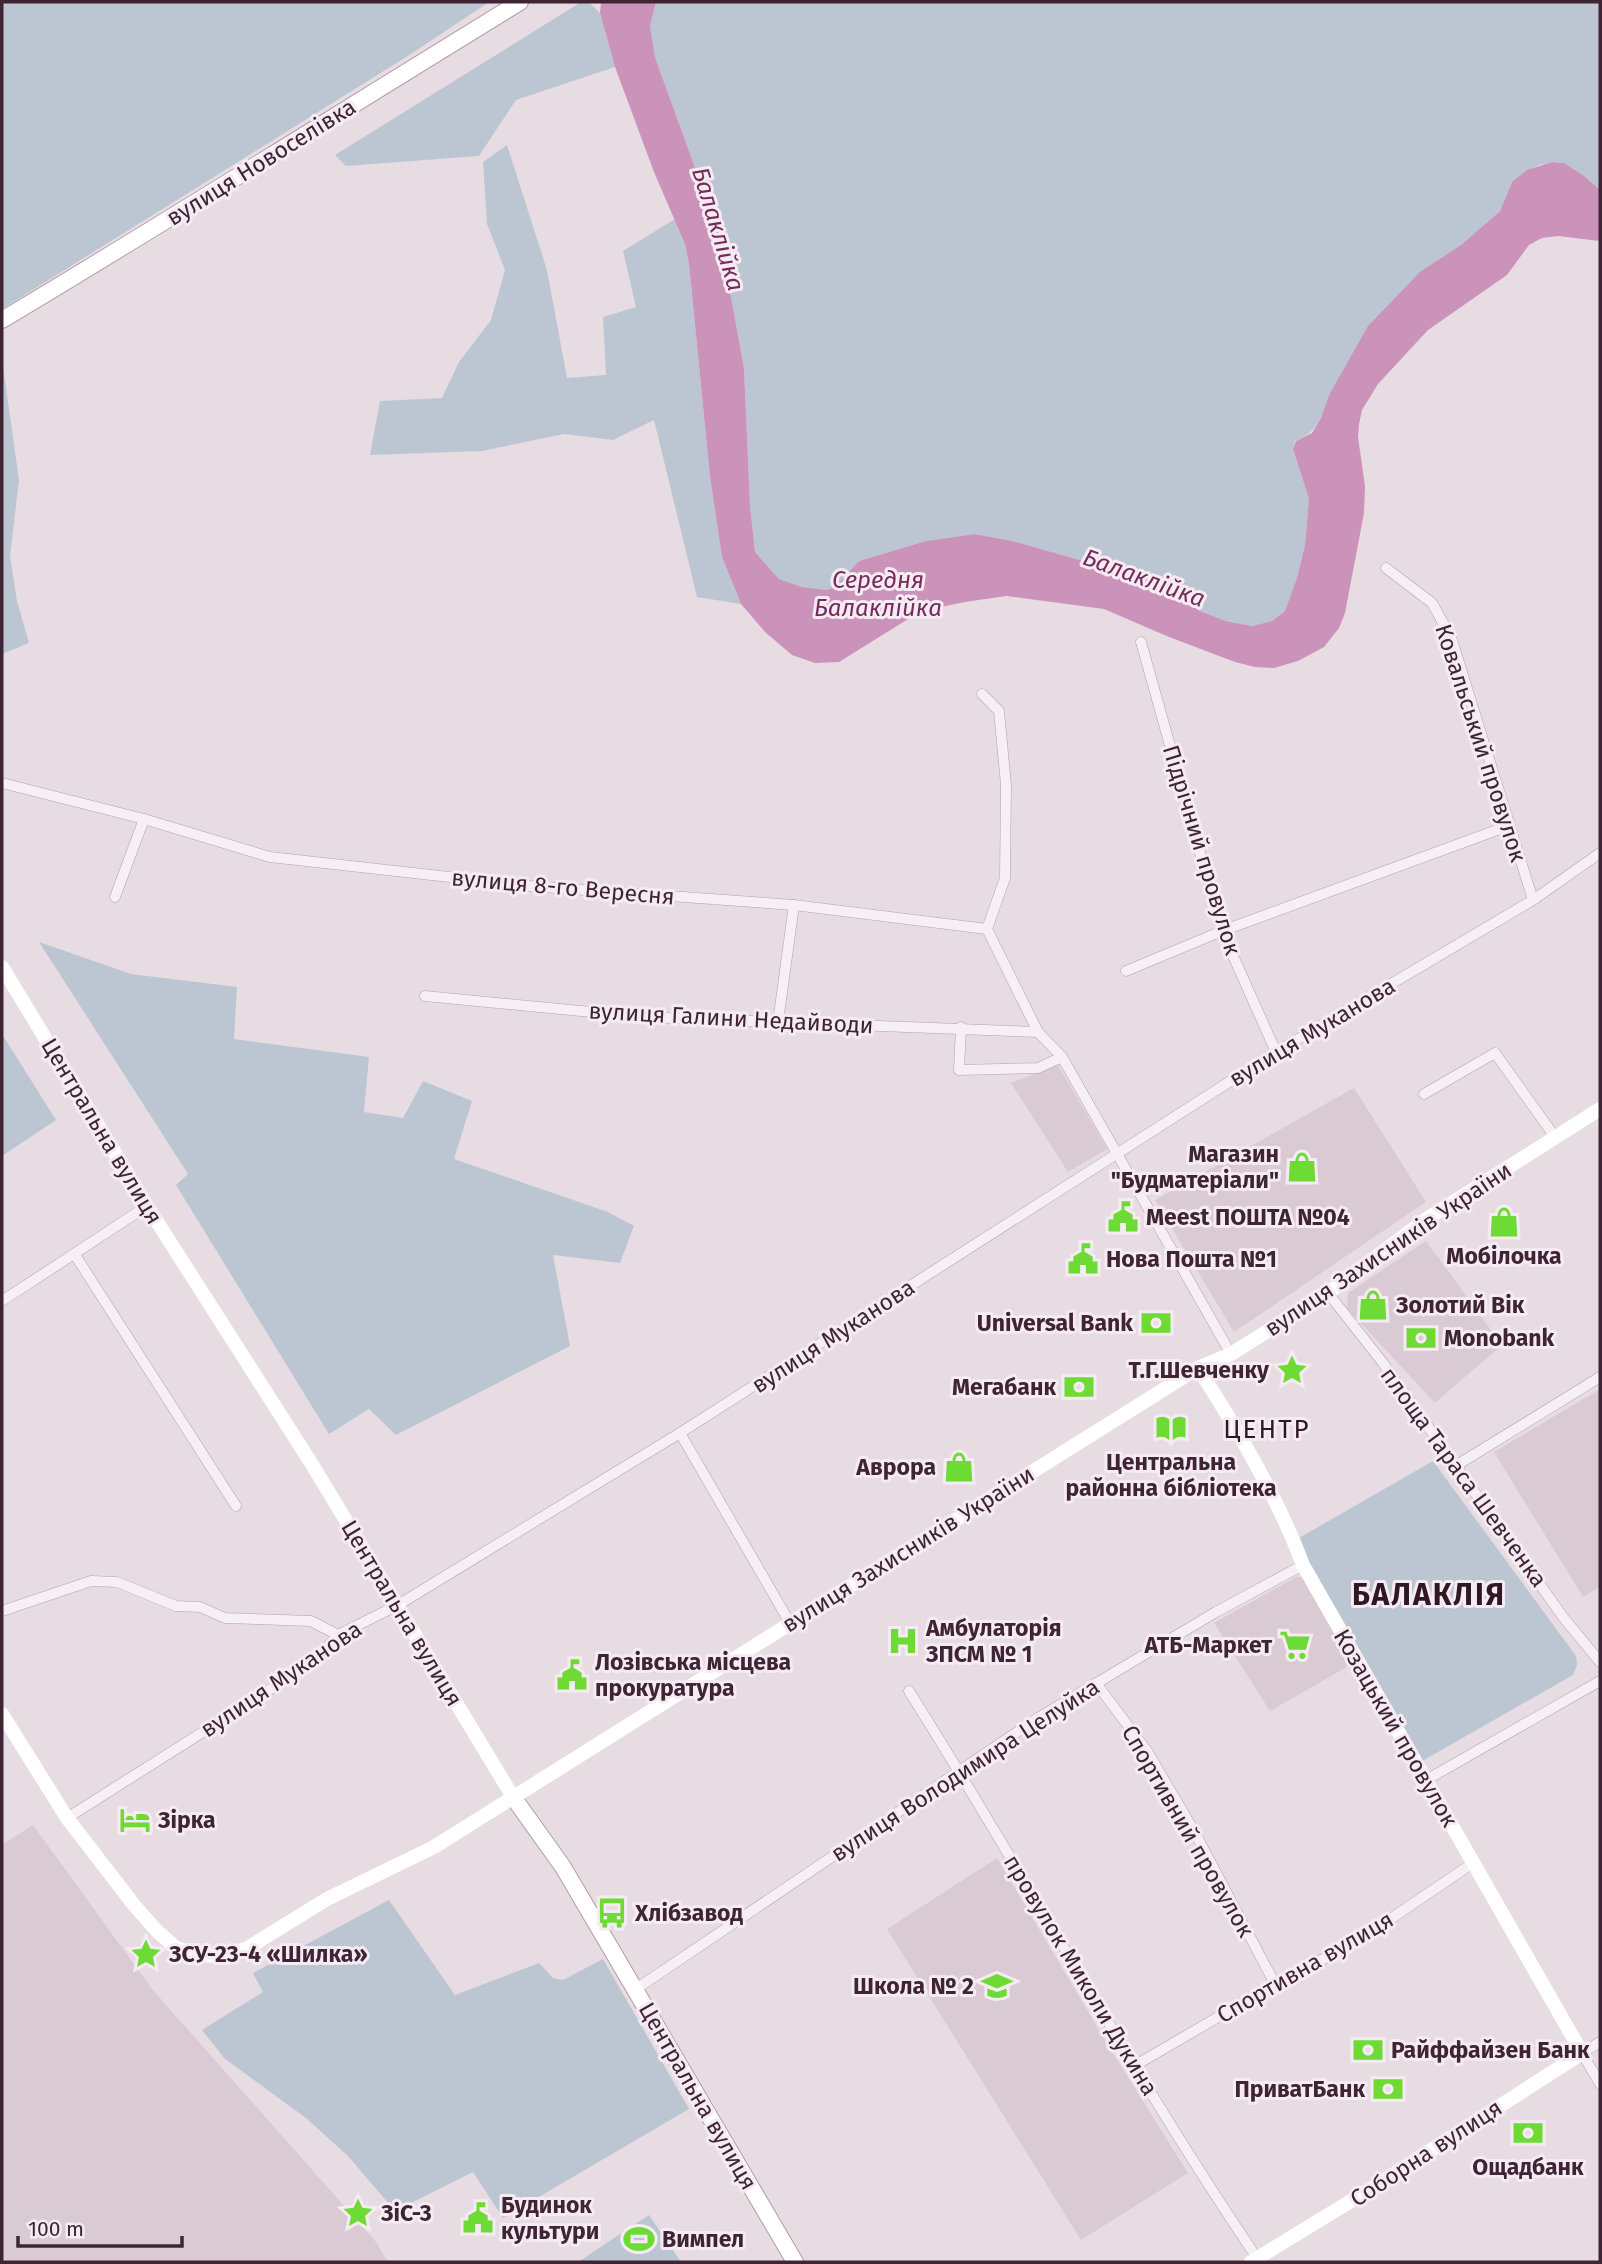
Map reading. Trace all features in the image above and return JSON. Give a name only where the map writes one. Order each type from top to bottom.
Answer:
[{"type":"main road","name":"вулиця Новоселівка","points":[[2,320],[161,225],[520,2]]},
{"type":"main road","name":"Центральна вулиця","points":[[513,1797],[563,1867],[795,2262]]},
{"type":"street","name":"Ковальський провулок","points":[[1386,568],[1432,603],[1451,637],[1533,900]]},
{"type":"street","name":"Підрічний провулок","points":[[1141,642],[1222,931],[1276,1052]]},
{"type":"street","points":[[982,694],[999,711],[1006,785],[1005,878],[987,929],[1038,1032],[1062,1057],[1231,1354]]},
{"type":"street","name":"вулиця 8-го Вересня","points":[[2,783],[144,819],[270,856],[530,886],[794,905],[987,929]]},
{"type":"street","points":[[115,897],[144,819]]},
{"type":"street","points":[[1126,971],[1222,931],[1508,826]]},
{"type":"street","name":"вулиця Муканова","points":[[67,1818],[312,1664],[338,1635],[398,1605],[680,1433],[1276,1052],[1533,900],[1600,853]]},
{"type":"street","points":[[778,1022],[794,905]]},
{"type":"street","name":"Центральна вулиця","points":[[2,967],[147,1206],[313,1466],[513,1797]]},
{"type":"street","name":"вулиця Галини Недайводи","points":[[425,996],[643,1017],[1038,1032]]},
{"type":"street","points":[[961,1027],[958,1070],[1038,1068],[1062,1057]]},
{"type":"street","points":[[1423,1094],[1495,1053],[1555,1137]]},
{"type":"street","name":"вулиця Захисників України","points":[[67,1818],[156,1930],[176,1948],[199,1955],[224,1956],[246,1949],[327,1899],[434,1847],[1198,1368],[1231,1354],[1328,1293],[1425,1220],[1600,1108]]},
{"type":"street","points":[[2,1301],[147,1206]]},
{"type":"street","points":[[75,1255],[236,1506]]},
{"type":"street","name":"площа Тараса Шевченка","points":[[1328,1293],[1383,1363],[1563,1616],[1600,1662]]},
{"type":"street","name":"Козацький провулок","points":[[1198,1368],[1241,1439],[1293,1538],[1303,1565],[1600,2084]]},
{"type":"street","points":[[1457,1465],[1600,1377]]},
{"type":"street","points":[[680,1433],[790,1623]]},
{"type":"street","name":"вулиця Володимира Целуйка","points":[[636,1989],[1038,1718],[1216,1612],[1303,1565]]},
{"type":"street","points":[[2,1611],[91,1581],[117,1582],[176,1606],[200,1607],[225,1618],[311,1621],[338,1635]]},
{"type":"street","points":[[1426,1780],[1600,1681]]},
{"type":"street","name":"Спортивний провулок","points":[[1096,1683],[1147,1751],[1194,1831],[1275,1984]]},
{"type":"street","name":"провулок Миколи Дукина","points":[[909,1690],[1134,2066],[1254,2260]]},
{"type":"street","points":[[2,1714],[67,1818]]},
{"type":"street","name":"Спортивна вулиця","points":[[1134,2066],[1275,1984],[1358,1941],[1473,1863]]},
{"type":"street","name":"Соборна вулиця","points":[[1254,2260],[1374,2187],[1600,2042]]},
{"type":"shaded area","points":[[2,2],[489,2],[411,54],[2,309]]},
{"type":"shaded area","points":[[581,2],[589,2],[600,13],[615,67],[516,100],[479,156],[346,166],[335,155]]},
{"type":"shaded area","points":[[656,2],[1600,2],[1600,190],[1564,163],[1539,165],[1512,182],[1500,211],[1461,245],[1421,271],[1329,395],[1314,428],[1295,441],[1293,449],[1309,499],[1305,545],[1297,579],[1285,611],[1272,621],[1252,626],[1226,621],[1200,611],[1158,582],[1012,541],[975,534],[926,541],[859,561],[835,587],[827,590],[802,587],[779,579],[755,552],[750,505],[744,368],[720,237],[655,57],[650,26]]},
{"type":"shaded area","points":[[507,145],[547,270],[567,378],[606,375],[603,317],[636,307],[623,251],[675,219],[685,244],[689,264],[710,477],[722,557],[741,604],[697,597],[654,420],[613,440],[564,434],[482,451],[370,455],[380,401],[442,398],[459,362],[491,320],[505,270],[487,224],[483,162]]},
{"type":"shaded area","points":[[2,359],[19,480],[10,556],[17,601],[29,643],[2,654]]},
{"type":"shaded area","points":[[39,942],[131,974],[237,987],[234,1039],[369,1057],[364,1112],[403,1118],[423,1081],[472,1101],[454,1159],[608,1212],[634,1226],[620,1263],[553,1255],[570,1346],[396,1435],[369,1409],[329,1434],[176,1185],[188,1174]]},
{"type":"shaded area","points":[[2,1034],[56,1120],[2,1156]]},
{"type":"shaded area","points":[[1058,1065],[1107,1149],[1068,1172],[1011,1083]]},
{"type":"shaded area","points":[[1354,1088],[1426,1202],[1234,1332],[1155,1200]]},
{"type":"shaded area","points":[[1426,1241],[1502,1345],[1435,1403],[1347,1308],[1348,1293]]},
{"type":"shaded area","points":[[1600,1389],[1600,1587],[1583,1597],[1494,1452]]},
{"type":"shaded area","points":[[1433,1461],[1576,1656],[1577,1665],[1573,1675],[1417,1764],[1292,1542]]},
{"type":"shaded area","points":[[1296,1577],[1304,1578],[1352,1664],[1270,1711],[1214,1623]]},
{"type":"shaded area","points":[[33,1825],[152,1989],[376,2242],[388,2262],[2,2262],[2,1845]]},
{"type":"shaded area","points":[[997,1858],[1106,2042],[1188,2173],[1081,2240],[887,1929]]},
{"type":"shaded area","points":[[389,1900],[455,1995],[539,1963],[553,1978],[563,1980],[603,1959],[689,2109],[503,2218],[473,2172],[395,2211],[348,2156],[306,2118],[225,2059],[202,2030],[263,1992],[253,1973]]},
{"type":"shaded area","name":"Вимпел","points":[[649,2215],[681,2262],[578,2262]]},
{"type":"water","name":"Середня Балаклійка","points":[[601,2],[656,2],[650,26],[655,57],[720,237],[744,368],[750,505],[755,552],[779,579],[802,587],[827,590],[835,587],[859,561],[926,541],[975,534],[1012,541],[1158,582],[1200,611],[1226,621],[1252,626],[1272,621],[1285,611],[1305,545],[1309,499],[1293,449],[1296,441],[1312,433],[1329,395],[1368,326],[1421,271],[1461,245],[1500,211],[1512,182],[1527,170],[1552,162],[1564,163],[1600,190],[1600,241],[1558,236],[1542,238],[1529,245],[1507,275],[1428,330],[1378,384],[1362,410],[1359,424],[1358,437],[1365,486],[1364,513],[1345,613],[1339,628],[1324,647],[1298,661],[1274,668],[1255,667],[1169,637],[1104,609],[1006,596],[921,611],[839,662],[815,663],[792,655],[765,632],[741,604],[722,557],[710,477],[685,244],[654,172],[615,67],[600,13]]},
{"type":"place","name":"Магазин \"Будматеріали\"","points":[[1302,1167]]},
{"type":"place","name":"Meest ПОШТА №04","points":[[1123,1217]]},
{"type":"place","name":"Мобілочка","points":[[1504,1222]]},
{"type":"place","name":"Нова Пошта №1","points":[[1083,1259]]},
{"type":"place","name":"Золотий Вік","points":[[1373,1305]]},
{"type":"place","name":"Universal Bank","points":[[1156,1323]]},
{"type":"place","name":"Monobank","points":[[1421,1338]]},
{"type":"place","name":"Т.Г.Шевченку","points":[[1292,1370]]},
{"type":"place","name":"Мегабанк","points":[[1079,1387]]},
{"type":"place","name":"Центральна районна бібліотека","points":[[1171,1428]]},
{"type":"place","name":"Аврора","points":[[959,1467]]},
{"type":"place","name":"Амбулаторія ЗПСМ № 1","points":[[903,1641]]},
{"type":"place","name":"АТБ-Маркет","points":[[1295,1645]]},
{"type":"place","name":"Лозівська місцева прокуратура","points":[[572,1675]]},
{"type":"place","name":"Зірка","points":[[135,1820]]},
{"type":"place","name":"Хлібзавод","points":[[612,1913]]},
{"type":"place","name":"ЗСУ-23-4 «Шилка»","points":[[146,1954]]},
{"type":"place","name":"Школа № 2","points":[[997,1986]]},
{"type":"place","name":"Райффайзен Банк","points":[[1368,2050]]},
{"type":"place","name":"ПриватБанк","points":[[1388,2089]]},
{"type":"place","name":"Ощадбанк","points":[[1528,2133]]},
{"type":"place","name":"ЗіС-3","points":[[358,2213]]},
{"type":"place","name":"Будинок культури","points":[[478,2218]]},
{"type":"place","name":"Вимпел","points":[[639,2239]]},
{"type":"district","name":"ЦЕНТР","points":[[1267,1429]]},
{"type":"district","name":"БАЛАКЛІЯ","points":[[1429,1595]]},
{"type":"water label","name":"Балаклійка","points":[[718,229]]},
{"type":"water label","name":"Балаклійка","points":[[1144,578]]}]
